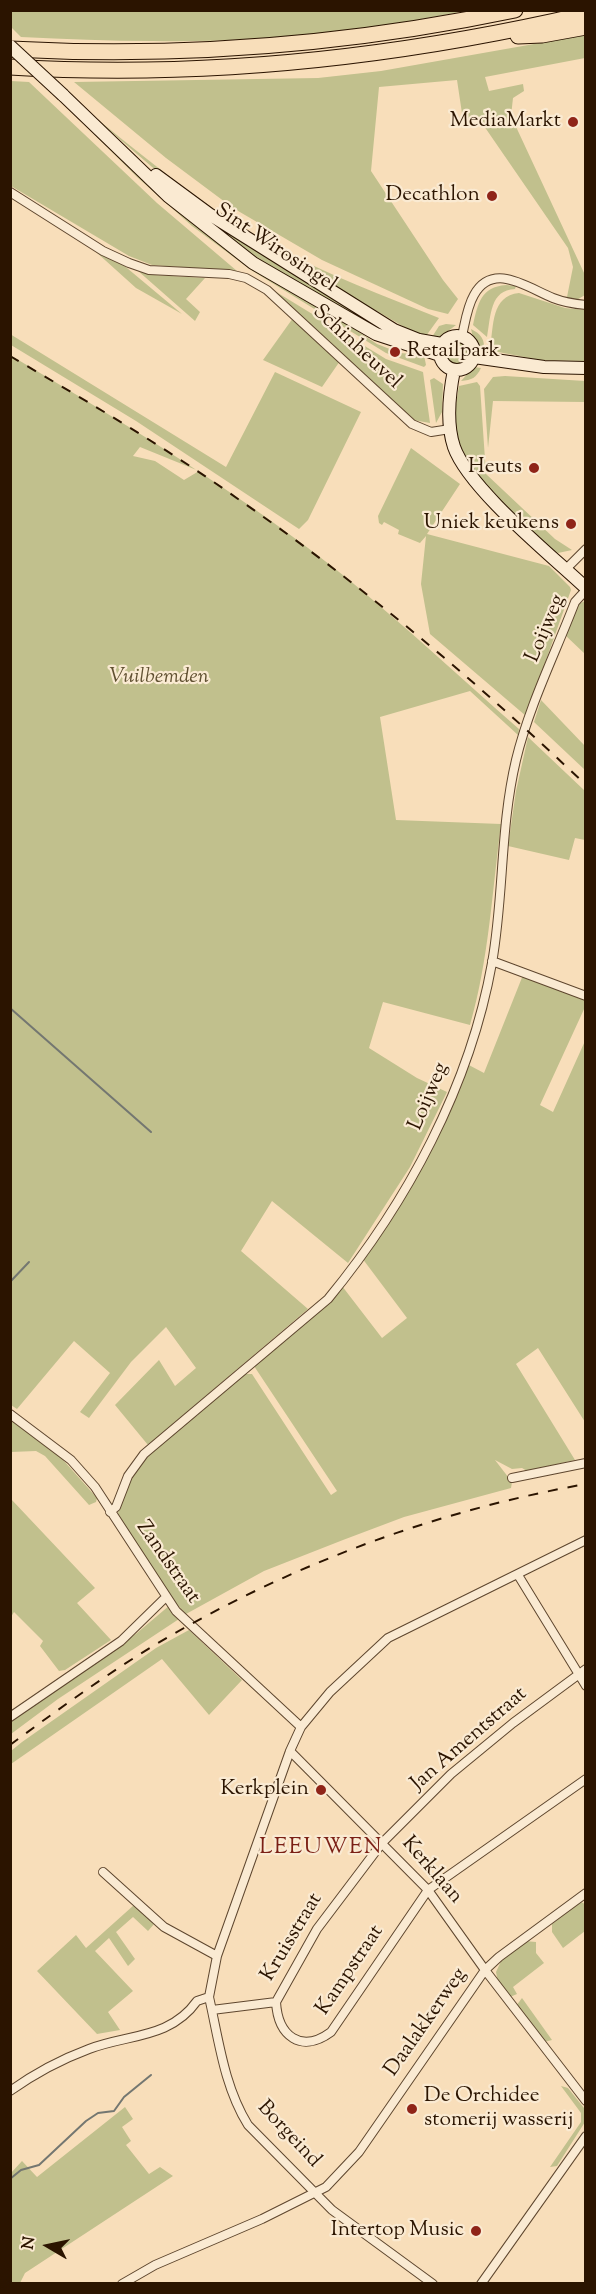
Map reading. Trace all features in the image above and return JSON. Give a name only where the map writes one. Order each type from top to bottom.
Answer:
[{"type":"highway","points":[[10,47],[78,52],[164,53],[256,48],[331,41],[441,25],[515,10]]},
{"type":"highway","points":[[10,67],[120,71],[263,66],[331,60],[479,38],[585,14]]},
{"type":"highway","points":[[479,38],[542,35],[585,27]]},
{"type":"main road","name":"Sint Wirosingel","points":[[10,47],[111,139],[168,196],[260,267],[367,330],[396,342],[441,349]]},
{"type":"main road","name":"Sint Wirosingel","points":[[111,139],[209,214],[353,305],[405,335],[441,349]]},
{"type":"main road","points":[[451,336],[462,336],[472,344],[474,357],[466,367],[454,370],[444,365],[441,349],[451,336]]},
{"type":"main road","points":[[474,357],[525,365],[585,368]]},
{"type":"main road","points":[[454,370],[449,402],[450,429],[454,448],[476,483],[585,589]]},
{"type":"street","name":"Schinheuvel","points":[[10,192],[103,251],[129,263],[149,270],[229,274],[246,278],[281,302],[412,424],[431,432],[450,429]]},
{"type":"street","points":[[462,336],[473,296],[482,284],[493,279],[509,278],[555,299],[585,305]]},
{"type":"street","points":[[566,570],[585,549]]},
{"type":"street","name":"Loijweg","points":[[110,1512],[116,1507],[128,1476],[144,1454],[328,1299],[352,1269],[438,1129],[467,1055],[492,961],[505,823],[516,762],[537,698],[575,602],[585,589]]},
{"type":"street","points":[[492,961],[585,996]]},
{"type":"street","name":"Zandstraat","points":[[10,1414],[71,1460],[95,1487],[166,1597],[199,1634],[301,1727]]},
{"type":"street","points":[[512,1478],[585,1463]]},
{"type":"street","points":[[10,2091],[62,2061],[91,2048],[160,2031],[191,2010],[197,2001],[209,1997],[216,1956],[290,1751],[301,1727],[330,1692],[388,1638],[585,1540]]},
{"type":"street","points":[[518,1575],[582,1672],[585,1686]]},
{"type":"street","points":[[10,1717],[121,1641],[166,1597]]},
{"type":"street","name":"Jan Amentstraat","points":[[382,1843],[451,1774],[582,1672]]},
{"type":"street","name":"Kerklaan","points":[[290,1751],[428,1890],[485,1971],[585,2101]]},
{"type":"street","points":[[428,1890],[585,1779]]},
{"type":"street","name":"Kruisstraat","points":[[212,2010],[276,2002],[317,1929],[382,1843]]},
{"type":"street","points":[[103,1872],[164,1927],[216,1956]]},
{"type":"street","name":"Kampstraat","points":[[276,2002],[281,2026],[291,2037],[303,2042],[321,2040],[332,2032],[428,1890]]},
{"type":"street","name":"Daalakkerweg","points":[[316,2192],[326,2187],[359,2152],[485,1971],[499,1956],[585,1893]]},
{"type":"street","name":"Borgeind","points":[[122,2283],[182,2252],[316,2192],[263,2141],[240,2111],[226,2074],[209,1997]]},
{"type":"street","points":[[481,2283],[585,2136]]},
{"type":"street","points":[[316,2192],[332,2210],[369,2239],[433,2283]]},
{"type":"green space","points":[[10,11],[465,11],[349,30],[271,38],[192,41],[21,37],[11,27]]},
{"type":"green space","points":[[585,35],[585,58],[485,77],[489,91],[523,84],[524,91],[513,98],[511,116],[585,275],[585,295],[575,301],[567,297],[573,267],[568,248],[484,126],[478,121],[463,120],[457,80],[379,87],[371,171],[458,299],[448,314],[428,309],[322,260],[233,208],[166,158],[74,82],[318,78],[381,71]]},
{"type":"green space","points":[[11,81],[29,82],[157,203],[237,271],[152,265],[129,256],[11,186]]},
{"type":"green space","points":[[71,111],[194,223],[377,344],[400,353],[424,355],[426,365],[424,367],[386,353],[251,270],[192,226],[137,177]]},
{"type":"green space","points":[[87,111],[178,183],[251,233],[316,267],[439,318],[426,336],[355,302],[221,218],[159,173]]},
{"type":"green space","points":[[184,201],[403,342],[264,266]]},
{"type":"green space","points":[[85,242],[121,263],[182,314],[136,288]]},
{"type":"green space","points":[[137,270],[154,275],[205,278],[186,299],[200,312],[195,321]]},
{"type":"green space","points":[[506,285],[516,286],[515,289],[507,290],[496,299],[491,312],[487,337],[473,325],[479,303],[491,289]]},
{"type":"green space","points":[[273,290],[386,359],[423,372],[430,423],[413,420]]},
{"type":"green space","points":[[519,293],[565,308],[585,310],[585,361],[540,360],[493,351],[490,348],[499,306],[510,295]]},
{"type":"green space","points":[[293,318],[340,361],[322,387],[263,360]]},
{"type":"green space","points":[[456,325],[439,338],[432,337],[439,326]]},
{"type":"green space","points":[[471,329],[482,337],[484,351],[474,342]]},
{"type":"green space","points":[[10,334],[226,467],[275,372],[361,412],[308,520],[299,529],[136,421],[11,345]]},
{"type":"green space","points":[[456,342],[464,345],[467,353],[464,361],[456,364],[448,361],[445,353],[448,345]]},
{"type":"green space","name":"Vuilbemden","points":[[10,355],[196,470],[140,447],[133,456],[155,461],[184,480],[198,471],[308,548],[370,597],[519,729],[518,735],[470,691],[380,717],[396,820],[501,824],[486,950],[470,1025],[383,1002],[369,1048],[417,1078],[447,1092],[410,1167],[348,1263],[272,1201],[241,1251],[308,1309],[148,1445],[115,1405],[159,1360],[175,1386],[196,1368],[166,1327],[131,1362],[89,1418],[80,1412],[110,1373],[74,1341],[17,1409],[11,1405]]},
{"type":"green space","points":[[474,367],[481,368],[471,379],[461,381]]},
{"type":"green space","points":[[493,377],[585,381],[585,402],[493,401],[488,448],[484,389]]},
{"type":"green space","points":[[434,378],[443,384],[442,412],[436,423],[430,380]]},
{"type":"green space","points":[[477,382],[480,386],[486,474],[555,539],[572,550],[558,553],[552,549],[490,492],[465,458],[458,439],[455,419],[457,398],[459,386]]},
{"type":"green space","points":[[411,448],[460,484],[427,534],[549,566],[570,587],[571,590],[526,716],[430,634],[421,584],[426,536],[420,543],[398,534],[399,530],[384,522],[382,525],[379,523],[378,516]]},
{"type":"green space","points":[[585,601],[585,654],[565,635],[577,605]]},
{"type":"green space","points":[[541,700],[585,746],[585,770],[534,722]]},
{"type":"green space","points":[[528,737],[585,791],[585,840],[575,838],[569,860],[508,846],[516,791]]},
{"type":"green space","points":[[523,975],[585,999],[585,1007],[540,1105],[553,1112],[585,1041],[585,1422],[538,1348],[516,1364],[575,1460],[527,1471],[522,1468],[512,1469],[495,1460],[512,1482],[511,1488],[404,1517],[343,1540],[264,1571],[186,1614],[170,1597],[118,1516],[123,1495],[149,1455],[168,1436],[245,1374],[252,1374],[331,1495],[337,1491],[254,1366],[342,1286],[382,1338],[407,1318],[362,1258],[426,1156],[465,1063],[484,1073]]},
{"type":"green space","points":[[11,1419],[57,1453],[97,1498],[96,1502],[89,1505],[45,1456],[36,1451],[11,1452]]},
{"type":"green space","points":[[11,1499],[95,1588],[77,1603],[111,1640],[65,1670],[59,1671],[40,1646],[43,1641],[14,1612],[11,1617]]},
{"type":"green space","points":[[170,1605],[179,1619],[58,1699],[11,1734],[10,1721],[137,1633]]},
{"type":"green space","points":[[189,1630],[242,1680],[209,1715],[162,1659],[11,1764],[11,1751],[22,1742],[156,1648]]},
{"type":"green space","points":[[581,1902],[585,1904],[585,1931],[563,1948],[552,1932],[552,1924]]},
{"type":"green space","points":[[134,1905],[155,1923],[148,1931],[133,1917],[116,1932],[135,1959],[128,1966],[109,1938],[95,1951],[133,1991],[108,2012],[120,2030],[97,2034],[37,1971],[76,1935],[86,1948]]},
{"type":"green space","points":[[525,1941],[536,1942],[536,1953],[544,1963],[513,1987],[517,1994],[510,1997],[498,1982],[496,1972],[503,1957]]},
{"type":"green space","points":[[522,1998],[552,2040],[544,2042],[516,2006]]},
{"type":"green space","points":[[561,2086],[568,2088],[584,2108],[585,2122],[557,2166],[550,2167],[581,2122],[581,2113]]},
{"type":"green space","points":[[125,2107],[133,2119],[122,2127],[131,2141],[126,2145],[149,2174],[160,2167],[173,2176],[25,2273],[20,2283],[11,2283],[11,2173],[22,2161],[37,2177]]},
{"type":"waterway","points":[[10,1008],[151,1132]]},
{"type":"waterway","points":[[10,1282],[29,1262]]},
{"type":"waterway","points":[[10,2179],[21,2170],[39,2165],[86,2121],[98,2113],[114,2111],[124,2097],[151,2075]]},
{"type":"railway","points":[[10,356],[183,461],[329,565],[460,671],[586,785]]},
{"type":"railway","points":[[10,1745],[74,1698],[139,1655],[184,1628],[280,1579],[329,1558],[430,1522],[533,1494],[586,1484]]},
{"type":"place","name":"MediaMarkt","points":[[573,122]]},
{"type":"place","name":"Decathlon","points":[[492,196]]},
{"type":"place","name":"Retailpark","points":[[395,352]]},
{"type":"place","name":"Heuts","points":[[534,468]]},
{"type":"place","name":"Uniek keukens","points":[[571,524]]},
{"type":"place","name":"Kerkplein","points":[[321,1790]]},
{"type":"place","name":"De Orchidee stomerij wasserij","points":[[412,2109]]},
{"type":"place","name":"Intertop Music","points":[[476,2231]]},
{"type":"district","name":"LEEUWEN","points":[[321,1849]]}]
